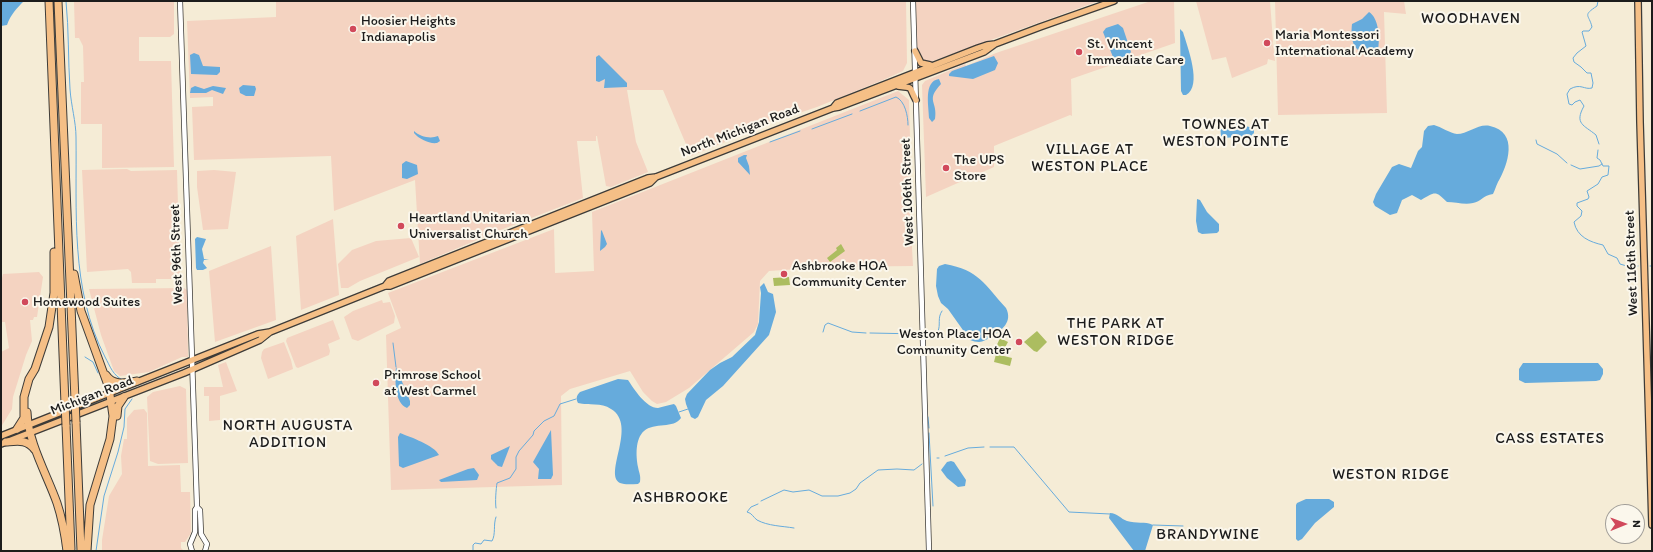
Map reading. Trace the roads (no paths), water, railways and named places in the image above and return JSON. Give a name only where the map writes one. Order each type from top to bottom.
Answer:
[{"type":"highway","points":[[49,1],[71,551]]},
{"type":"highway","points":[[58,1],[81,551]]},
{"type":"highway","points":[[18,429],[24,419],[26,388],[47,337],[53,306],[55,154]]},
{"type":"highway","points":[[66,176],[77,296],[83,318],[110,393],[114,416],[112,432],[90,505],[87,551]]},
{"type":"highway","points":[[100,364],[108,378],[114,382],[120,383],[137,381]]},
{"type":"highway","points":[[35,369],[28,397],[27,416],[37,454],[60,512],[67,551]]},
{"type":"highway","points":[[101,468],[109,454],[114,439],[118,408],[124,397]]},
{"type":"highway","points":[[4,443],[25,442],[32,446],[37,454]]},
{"type":"main road","name":"North Michigan Road","points":[[833,108],[837,104],[915,75],[984,52],[996,44],[1114,1]]},
{"type":"main road","name":"West 116th Street","points":[[1638,1],[1640,122],[1652,525]]},
{"type":"main road","name":"North Michigan Road","points":[[192,361],[258,334],[270,332],[385,286],[389,281],[518,229],[648,178],[656,177],[896,85],[935,65],[987,45],[996,44]]},
{"type":"main road","points":[[915,51],[921,63],[924,65],[935,65]]},
{"type":"main road","points":[[896,85],[910,88],[916,100]]},
{"type":"main road","name":"North Michigan Road","points":[[192,370],[260,340],[270,332]]},
{"type":"main road","name":"Michigan Road","points":[[1,436],[137,381],[192,361]]},
{"type":"main road","name":"Michigan Road","points":[[4,443],[192,370]]},
{"type":"street","name":"West 96th Street","points":[[180,1],[197,507],[195,510],[196,532],[190,544],[192,551]]},
{"type":"street","name":"West 106th Street","points":[[913,1],[929,551]]},
{"type":"street","name":"West 96th Street","points":[[197,507],[200,510],[201,534],[207,544],[205,551]]},
{"type":"street","points":[[193,539],[197,537],[203,538]]},
{"type":"water","points":[[1,1],[24,1],[12,14],[7,25],[1,26]]},
{"type":"water","points":[[1369,12],[1377,24],[1379,35],[1378,50],[1358,50],[1353,42],[1352,24],[1362,19]]},
{"type":"water","points":[[1118,24],[1123,28],[1131,52],[1129,55],[1117,60],[1113,57],[1103,32],[1106,28]]},
{"type":"water","points":[[1180,29],[1183,32],[1188,46],[1194,75],[1191,90],[1186,95],[1183,95],[1181,91]]},
{"type":"water","points":[[194,53],[199,55],[203,66],[220,67],[220,72],[217,75],[191,74],[190,55]]},
{"type":"water","points":[[599,55],[627,83],[627,87],[604,88],[605,79],[599,82],[596,81],[596,57]]},
{"type":"water","points":[[994,56],[998,63],[995,70],[973,79],[949,76],[952,71]]},
{"type":"water","points":[[939,79],[941,84],[936,90],[933,98],[935,119],[932,122],[929,118],[928,95],[931,84]]},
{"type":"water","points":[[243,85],[255,86],[256,89],[254,96],[246,96],[240,93],[239,88]]},
{"type":"water","points":[[195,86],[204,89],[213,86],[226,88],[223,94],[212,90],[206,93],[190,93],[191,88]]},
{"type":"water","points":[[1224,119],[1243,119],[1245,126],[1254,128],[1254,133],[1251,136],[1223,138],[1221,137],[1220,123]]},
{"type":"water","points":[[1434,125],[1457,134],[1461,134],[1486,125],[1499,129],[1505,135],[1508,142],[1508,158],[1493,194],[1470,204],[1447,202],[1437,194],[1429,195],[1421,200],[1412,195],[1402,200],[1397,213],[1390,215],[1375,206],[1373,202],[1376,194],[1392,167],[1399,164],[1411,168],[1418,151],[1422,147],[1424,131],[1428,126]]},
{"type":"water","points":[[414,131],[419,135],[426,137],[438,136],[440,141],[434,143],[424,141],[414,133]]},
{"type":"water","points":[[747,155],[746,158],[750,175],[738,162],[738,158]]},
{"type":"water","points":[[406,161],[417,165],[418,174],[407,179],[402,178],[402,164]]},
{"type":"water","points":[[1197,199],[1200,200],[1207,212],[1219,224],[1219,231],[1217,233],[1202,234],[1198,232],[1196,221]]},
{"type":"water","points":[[601,230],[607,244],[600,251]]},
{"type":"water","points":[[197,237],[206,239],[202,249],[204,259],[209,259],[204,260],[203,263],[207,268],[203,270],[197,270],[196,268],[195,239]]},
{"type":"water","points":[[945,264],[966,270],[980,279],[1006,308],[1008,317],[1005,325],[991,337],[982,342],[970,340],[948,309],[941,303],[936,286],[937,269],[939,266]]},
{"type":"water","points":[[764,283],[768,292],[773,294],[776,312],[769,335],[723,386],[706,400],[698,417],[695,419],[691,417],[685,399],[687,394],[710,370],[732,357],[755,335],[759,322],[760,287]]},
{"type":"water","points":[[1523,363],[1598,363],[1603,369],[1603,374],[1600,380],[1596,381],[1525,383],[1519,380],[1519,369]]},
{"type":"water","points":[[396,367],[410,401],[410,405],[407,408],[400,401],[396,390]]},
{"type":"water","points":[[618,379],[628,380],[649,405],[658,408],[674,404],[681,418],[669,425],[648,428],[641,434],[637,448],[637,463],[640,478],[640,482],[638,484],[622,484],[616,478],[615,470],[621,437],[621,426],[618,416],[607,407],[578,403],[577,400],[577,396],[580,392]]},
{"type":"water","points":[[551,430],[553,475],[551,479],[538,479],[539,469],[533,462]]},
{"type":"water","points":[[400,433],[427,445],[439,455],[403,468],[399,466],[398,437]]},
{"type":"water","points":[[510,446],[502,467],[498,466],[491,459],[491,455]]},
{"type":"water","points":[[947,462],[954,462],[966,480],[965,486],[958,487],[947,478],[941,470]]},
{"type":"water","points":[[474,468],[479,475],[477,480],[441,482],[439,480],[468,469]]},
{"type":"water","points":[[1306,499],[1329,499],[1334,502],[1334,507],[1315,523],[1302,539],[1298,541],[1296,539],[1296,505],[1297,503]]},
{"type":"water","points":[[1110,513],[1115,514],[1127,521],[1153,525],[1145,551],[1134,551],[1109,518]]},
{"type":"waterway","points":[[66,1],[70,89],[76,131],[76,221],[81,277],[86,304],[94,331],[112,370],[123,380]]},
{"type":"waterway","points":[[1598,1],[1597,6],[1588,14],[1592,27],[1589,31],[1582,32],[1586,46],[1573,58],[1574,62],[1587,73],[1591,73],[1593,83],[1592,88],[1574,87],[1570,89],[1567,94],[1569,104],[1572,105],[1580,100],[1584,106],[1581,112],[1580,120],[1584,126],[1596,135],[1599,144]]},
{"type":"waterway","points":[[860,111],[896,97],[904,105],[907,113],[908,125]]},
{"type":"waterway","points":[[812,129],[852,114]]},
{"type":"waterway","points":[[770,142],[800,131]]},
{"type":"waterway","points":[[1536,140],[1537,144],[1557,154],[1567,163]]},
{"type":"waterway","points":[[1598,150],[1597,158],[1603,166],[1609,166],[1608,175],[1602,177],[1598,184],[1587,191],[1589,197],[1588,199],[1577,203],[1577,206],[1582,211],[1581,216],[1574,222],[1578,232],[1581,235],[1593,242],[1603,245],[1608,254],[1617,258],[1620,264],[1630,267],[1638,266]]},
{"type":"waterway","points":[[1571,165],[1580,169],[1599,166],[1602,164]]},
{"type":"waterway","points":[[938,331],[942,311]]},
{"type":"waterway","points":[[823,332],[825,325],[828,323],[852,332],[866,333]]},
{"type":"waterway","points":[[870,333],[920,334]]},
{"type":"waterway","points":[[925,334],[935,333]]},
{"type":"waterway","points":[[393,343],[396,367]]},
{"type":"waterway","points":[[85,357],[93,362],[98,373]]},
{"type":"waterway","points":[[96,551],[104,496],[118,452],[124,427],[125,409],[132,399]]},
{"type":"waterway","points":[[496,508],[497,483],[510,478],[516,469],[516,457],[519,451],[533,435],[534,431],[544,421],[554,416],[560,404],[576,399]]},
{"type":"waterway","points":[[679,412],[688,409]]},
{"type":"waterway","points":[[928,417],[929,428]]},
{"type":"waterway","points":[[929,433],[933,506]]},
{"type":"waterway","points":[[945,456],[968,448],[984,447]]},
{"type":"waterway","points":[[990,447],[1014,447],[1069,512],[1110,514]]},
{"type":"waterway","points":[[761,501],[784,490],[793,492],[809,490],[822,496],[838,496],[850,493],[856,489],[860,483],[878,470],[914,470],[922,464]]},
{"type":"waterway","points":[[758,504],[751,507],[747,512],[757,520],[770,525],[794,528]]},
{"type":"waterway","points":[[473,551],[473,545],[475,543],[481,544],[484,540],[492,541],[496,517]]},
{"type":"waterway","points":[[1153,525],[1183,526]]},
{"type":"place","name":"Hoosier Heights Indianapolis","points":[[353,29]]},
{"type":"place","name":"Maria Montessori International Academy","points":[[1267,43]]},
{"type":"place","name":"St. Vincent Immediate Care","points":[[1079,52]]},
{"type":"place","name":"The UPS Store","points":[[946,168]]},
{"type":"place","name":"Heartland Unitarian Universalist Church","points":[[401,226]]},
{"type":"place","name":"Ashbrooke HOA Community Center","points":[[784,274]]},
{"type":"place","name":"Homewood Suites","points":[[25,302]]},
{"type":"place","name":"Weston Place HOA Community Center","points":[[1019,342]]},
{"type":"place","name":"Primrose School at West Carmel","points":[[376,383]]},
{"type":"district","name":"WOODHAVEN","points":[[1471,19]]},
{"type":"district","name":"TOWNES AT WESTON POINTE","points":[[1226,134]]},
{"type":"district","name":"VILLAGE AT WESTON PLACE","points":[[1090,158]]},
{"type":"district","name":"THE PARK AT WESTON RIDGE","points":[[1116,332]]},
{"type":"district","name":"NORTH AUGUSTA ADDITION","points":[[288,434]]},
{"type":"district","name":"CASS ESTATES","points":[[1550,439]]},
{"type":"district","name":"WESTON RIDGE","points":[[1391,475]]},
{"type":"district","name":"ASHBROOKE","points":[[681,498]]},
{"type":"district","name":"BRANDYWINE","points":[[1208,535]]}]
